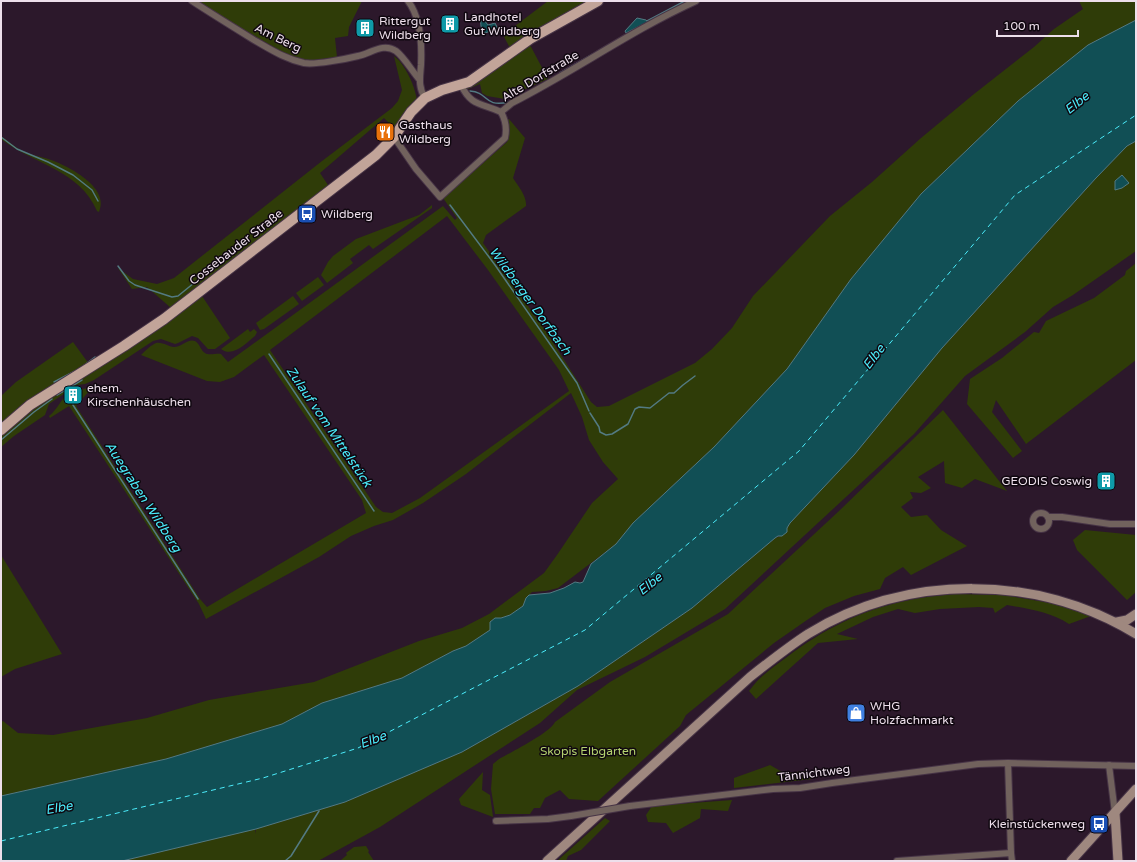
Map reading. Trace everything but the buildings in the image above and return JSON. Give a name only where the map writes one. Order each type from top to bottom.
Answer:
[{"type":"main road","name":"Cossebauder Straße","points":[[1,430],[30,405],[164,319],[376,155],[394,137],[411,112],[425,98],[442,90],[460,85],[476,77],[530,39],[598,1]]},
{"type":"main road","points":[[547,861],[779,654],[809,634],[860,609],[899,596],[937,590],[978,588],[1018,591],[1053,598],[1086,609],[1117,622],[1136,634]]},
{"type":"main road","points":[[1117,622],[1127,620],[1136,614]]},
{"type":"main road","points":[[1071,861],[1136,789]]},
{"type":"main road","points":[[1115,813],[1118,861]]},
{"type":"street","name":"Am Berg","points":[[192,1],[231,26],[290,59],[306,63],[318,63],[360,56],[380,48],[388,48],[396,51],[400,55],[419,79]]},
{"type":"street","points":[[408,1],[416,14],[418,24],[421,64],[419,79],[421,91],[425,98]]},
{"type":"street","name":"Alte Dorfstraße","points":[[394,137],[416,169],[440,197],[505,138],[507,130],[501,112],[512,103],[622,40],[696,1]]},
{"type":"street","points":[[460,85],[469,99],[475,104],[482,104],[501,112]]},
{"type":"street","points":[[1048,517],[1062,517],[1110,524],[1136,524]]},
{"type":"street","points":[[1008,763],[1010,853],[1012,861]]},
{"type":"street","name":"Tännichtweg","points":[[496,821],[548,819],[630,806],[773,789],[800,788],[832,782],[972,765],[1008,763],[1136,766]]},
{"type":"street","points":[[1110,765],[1115,813]]},
{"type":"street","points":[[898,861],[1010,853]]},
{"type":"green space","points":[[196,1],[362,1],[349,27],[348,36],[335,38],[337,57],[307,61],[288,55]]},
{"type":"green space","points":[[548,1],[591,1],[510,48],[503,35]]},
{"type":"green space","points":[[1079,1],[1136,1],[1136,20],[1088,45],[1018,101],[921,194],[851,279],[787,369],[714,447],[633,523],[616,544],[558,588],[532,592],[526,598],[523,606],[510,615],[495,618],[490,622],[490,630],[466,646],[453,651],[402,678],[322,703],[282,724],[166,759],[1,796],[1,722],[3,721],[18,733],[53,735],[147,718],[209,700],[314,682],[419,641],[462,628],[489,614],[544,573],[592,503],[618,479],[603,462],[589,440],[582,417],[571,393],[466,474],[423,503],[393,520],[351,536],[319,557],[206,619],[199,604],[69,406],[50,418],[49,416],[70,392],[80,389],[91,389],[76,406],[200,599],[207,607],[366,513],[362,500],[264,355],[234,377],[220,382],[207,381],[141,355],[152,345],[159,343],[177,347],[192,340],[197,342],[202,351],[205,353],[221,354],[228,362],[443,206],[455,220],[457,218],[443,198],[507,142],[509,133],[507,120],[509,119],[525,138],[513,178],[524,195],[526,206],[486,235],[483,243],[545,330],[591,402],[597,407],[609,406],[695,363],[712,349],[732,328],[753,296],[830,216],[872,182],[921,138],[974,94],[1034,47],[1054,29],[1083,9]],"holes":[[[447,216],[488,270],[559,370],[569,391],[420,498],[392,513],[383,512],[376,507],[270,350]]]},
{"type":"green space","points":[[529,43],[548,79],[505,99],[487,96],[482,93],[480,84],[466,90],[467,86]]},
{"type":"green space","points":[[394,56],[402,64],[409,76],[417,100],[394,128],[384,118],[320,173],[330,188],[171,308],[147,287],[132,289],[118,268],[133,279],[157,284],[174,278],[322,161],[392,108],[398,101],[402,90]]},
{"type":"green space","points":[[1,136],[24,152],[61,164],[87,180],[99,195],[101,203],[99,212],[89,197],[68,177],[14,148],[1,139]]},
{"type":"green space","points":[[1136,141],[1136,251],[1073,295],[1053,307],[1025,332],[965,376],[914,434],[725,609],[645,657],[577,690],[540,723],[380,827],[318,861],[122,861],[255,828],[255,834],[256,829],[345,802],[462,752],[578,686],[692,608],[775,538],[781,536],[790,523],[854,455],[942,348],[1096,178],[1127,146]]},
{"type":"green space","points":[[432,205],[432,208],[373,249],[369,245],[350,259],[353,263],[327,283],[321,275],[333,256],[356,239],[419,215]]},
{"type":"green space","points":[[1136,263],[1136,360],[1026,444],[996,400],[992,412],[1022,451],[1013,458],[967,404],[970,379],[1002,358],[1034,332],[1039,333],[1046,321],[1094,298],[1125,275],[1126,271]]},
{"type":"green space","points":[[318,277],[324,285],[302,301],[296,293]]},
{"type":"green space","points":[[202,296],[230,338],[215,349],[208,349],[198,338],[192,336],[175,344],[161,339],[153,341],[94,380],[85,384],[77,385],[49,404],[45,415],[14,436],[1,447],[1,435],[35,406],[155,331]]},
{"type":"green space","points":[[293,296],[299,304],[264,329],[260,330],[256,323]]},
{"type":"green space","points":[[248,329],[250,332],[254,329],[257,332],[255,336],[243,346],[230,352],[221,349]]},
{"type":"green space","points":[[73,342],[89,364],[32,399],[1,424],[1,396],[16,382]]},
{"type":"green space","name":"Skopis Elbgarten","points":[[943,410],[1007,491],[975,479],[962,488],[945,483],[944,461],[918,477],[931,488],[921,493],[910,492],[913,498],[901,507],[911,517],[927,515],[941,530],[967,546],[911,575],[903,567],[885,578],[880,589],[854,596],[825,608],[807,620],[774,643],[686,715],[680,726],[598,801],[569,799],[560,790],[545,798],[540,808],[534,808],[530,814],[495,814],[491,789],[493,764],[546,731],[555,722],[610,682],[728,614],[839,511]]},
{"type":"green space","points":[[1085,530],[1136,535],[1136,592],[1127,600],[1077,550],[1073,540]]},
{"type":"green space","points":[[1,555],[62,654],[15,669],[1,677]]},
{"type":"green space","points":[[953,594],[1003,595],[1051,603],[1091,616],[1069,624],[1047,614],[1007,605],[995,613],[993,608],[979,607],[940,609],[915,613],[898,609],[873,617],[837,634],[858,639],[818,643],[756,699],[749,691],[762,676],[800,647],[843,622],[889,605],[917,598]]},
{"type":"green space","points":[[770,765],[784,773],[807,771],[812,779],[734,788],[734,778]]},
{"type":"green space","points":[[483,772],[482,790],[490,795],[493,817],[461,805],[459,799]]},
{"type":"green space","points":[[732,800],[728,811],[701,809],[700,818],[673,833],[666,823],[648,822],[646,815],[652,806]]},
{"type":"green space","points":[[605,818],[610,821],[581,850],[568,856],[566,861],[557,861]]},
{"type":"green space","points":[[366,846],[374,861],[335,861],[341,860],[347,855],[346,853],[354,847]]},
{"type":"water","points":[[637,18],[648,22],[626,33],[625,31]]},
{"type":"water","points":[[484,20],[488,25],[495,23],[498,29],[501,29],[502,32],[494,33],[491,31],[485,33],[481,24],[481,21]]},
{"type":"water","name":"Elbe","points":[[1136,20],[1136,141],[1127,146],[1096,178],[942,348],[854,455],[790,523],[787,528],[787,532],[782,536],[775,538],[692,608],[578,686],[462,752],[345,802],[256,829],[122,861],[1,861],[1,796],[166,759],[282,724],[322,703],[402,678],[453,651],[466,646],[490,630],[490,622],[495,618],[510,615],[523,606],[529,595],[550,593],[575,582],[583,582],[591,564],[616,544],[633,523],[714,447],[787,369],[851,279],[921,194],[1018,101],[1088,45]]},
{"type":"water","points":[[1122,175],[1129,183],[1122,188],[1115,190],[1115,181]]},
{"type":"waterway","points":[[647,21],[685,1]]},
{"type":"waterway","points":[[560,73],[593,54]]},
{"type":"waterway","points":[[470,91],[476,92],[495,103],[509,102]]},
{"type":"waterway","name":"Zulauf vom Mittelstück","points":[[1,137],[17,149],[48,162],[73,175],[92,190],[98,201]]},
{"type":"waterway","name":"Wildberger Dorfbach","points":[[450,205],[495,265],[577,383],[589,411]]},
{"type":"waterway","name":"Zulauf vom Mittelstück","points":[[118,266],[129,281],[135,285],[172,297],[178,296],[194,283],[203,278]]},
{"type":"waterway","name":"Zulauf vom Mittelstück","points":[[269,354],[374,511]]},
{"type":"waterway","points":[[79,369],[95,357]]},
{"type":"waterway","points":[[54,382],[75,371]]},
{"type":"waterway","name":"Wildberger Dorfbach","points":[[590,413],[599,427],[600,432],[606,435],[612,434],[628,424],[635,409],[639,407],[650,408],[669,393],[674,393],[695,376]]},
{"type":"waterway","points":[[57,395],[82,380]]},
{"type":"waterway","name":"Auegraben Wildberg","points":[[67,396],[70,401]]},
{"type":"waterway","name":"Auegraben Wildberg","points":[[1,440],[52,399]]},
{"type":"waterway","name":"Auegraben Wildberg","points":[[73,405],[198,599]]},
{"type":"waterway","points":[[285,861],[291,856],[319,811]]},
{"type":"ferry route","points":[[1,841],[263,778],[358,748],[585,630],[799,451],[1015,195],[1136,115]]},
{"type":"place","name":"Landhotel Gut Wildberg","points":[[450,24]]},
{"type":"place","name":"Rittergut Wildberg","points":[[365,28]]},
{"type":"place","name":"Gasthaus Wildberg","points":[[385,132]]},
{"type":"place","name":"Wildberg","points":[[307,214]]},
{"type":"place","name":"ehem. Kirschenhäuschen","points":[[73,395]]},
{"type":"place","name":"GEODIS Coswig","points":[[1106,481]]},
{"type":"place","name":"WHG Holzfachmarkt","points":[[856,713]]},
{"type":"place","name":"Kleinstückenweg","points":[[1099,824]]}]
